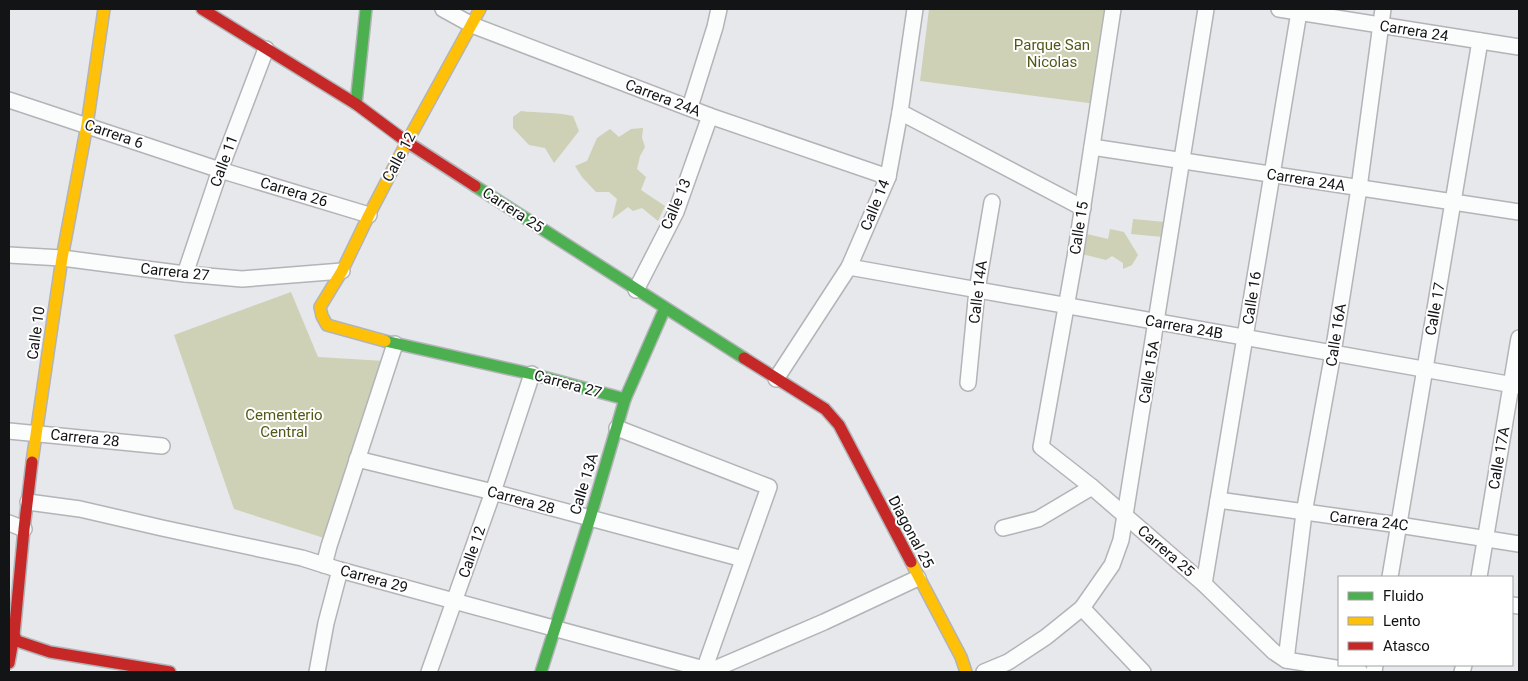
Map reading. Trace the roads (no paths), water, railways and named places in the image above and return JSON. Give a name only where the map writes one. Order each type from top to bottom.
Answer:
[{"type":"main road","name":"Calle 10","points":[[9,663],[36,433],[62,258],[87,125],[104,9]]},
{"type":"main road","name":"Carrera 25","points":[[202,9],[356,104],[407,142],[825,409]]},
{"type":"main road","points":[[356,104],[366,9]]},
{"type":"main road","name":"Calle 12","points":[[320,307],[342,271],[368,215],[480,9]]},
{"type":"main road","name":"Carrera 27","points":[[320,307],[327,325],[395,344],[532,374],[624,399]]},
{"type":"main road","name":"Calle 13A","points":[[541,672],[590,518],[624,399],[665,308]]},
{"type":"main road","name":"Diagonal 25","points":[[825,409],[839,425],[961,657],[966,672]]},
{"type":"main road","points":[[12,634],[17,641],[50,652],[170,672]]},
{"type":"street","name":"Carrera 24A","points":[[442,9],[472,25],[710,116],[888,177]]},
{"type":"street","points":[[690,107],[719,9]]},
{"type":"street","name":"Calle 14","points":[[776,379],[849,267],[888,177],[900,112],[915,9]]},
{"type":"street","name":"Calle 15","points":[[1041,447],[1075,257],[1114,9]]},
{"type":"street","name":"Calle 15A","points":[[984,672],[1008,662],[1046,637],[1082,608],[1112,565],[1121,540],[1206,9]]},
{"type":"street","name":"Carrera 24","points":[[1279,9],[1519,47]]},
{"type":"street","name":"Calle 16A","points":[[1286,660],[1304,513],[1333,353],[1359,188],[1383,9]]},
{"type":"street","name":"Calle 16","points":[[1204,584],[1299,12]]},
{"type":"street","name":"Calle 17","points":[[1390,576],[1480,41]]},
{"type":"street","name":"Calle 11","points":[[185,274],[220,170],[266,49]]},
{"type":"street","name":"Carrera 6","points":[[9,100],[220,170]]},
{"type":"street","points":[[900,112],[1083,208]]},
{"type":"street","name":"Calle 13","points":[[636,290],[676,212],[710,116]]},
{"type":"street","name":"Carrera 24A","points":[[1092,147],[1519,212]]},
{"type":"street","name":"Carrera 26","points":[[220,170],[368,215]]},
{"type":"street","name":"Calle 14A","points":[[968,383],[977,290],[992,202]]},
{"type":"street","name":"Carrera 27","points":[[9,255],[62,258],[185,274],[242,279],[342,271]]},
{"type":"street","name":"Carrera 24B","points":[[849,267],[1515,385]]},
{"type":"street","name":"Calle 17A","points":[[1479,576],[1515,385],[1519,338]]},
{"type":"street","points":[[324,565],[395,344]]},
{"type":"street","name":"Calle 12","points":[[430,672],[532,374]]},
{"type":"street","points":[[617,428],[770,487],[743,558],[710,671]]},
{"type":"street","name":"Carrera 28","points":[[9,430],[162,446]]},
{"type":"street","name":"Carrera 25","points":[[1041,447],[1126,516],[1204,584],[1274,652],[1286,660]]},
{"type":"street","name":"Carrera 28","points":[[357,459],[493,492],[743,558]]},
{"type":"street","points":[[1002,528],[1038,519],[1092,487]]},
{"type":"street","name":"Carrera 24C","points":[[1218,500],[1304,513],[1399,524],[1519,544]]},
{"type":"street","name":"Carrera 29","points":[[28,502],[80,509],[302,558],[710,671]]},
{"type":"street","points":[[9,523],[24,528]]},
{"type":"street","points":[[317,672],[326,623],[340,570]]},
{"type":"street","points":[[710,671],[824,622],[918,578]]},
{"type":"street","points":[[1082,608],[1143,672]]},
{"type":"street","points":[[1286,660],[1360,672]]},
{"type":"park label","name":"Parque San Nicolas","points":[[1052,54]]},
{"type":"park label","name":"Cementerio Central","points":[[284,424]]}]
